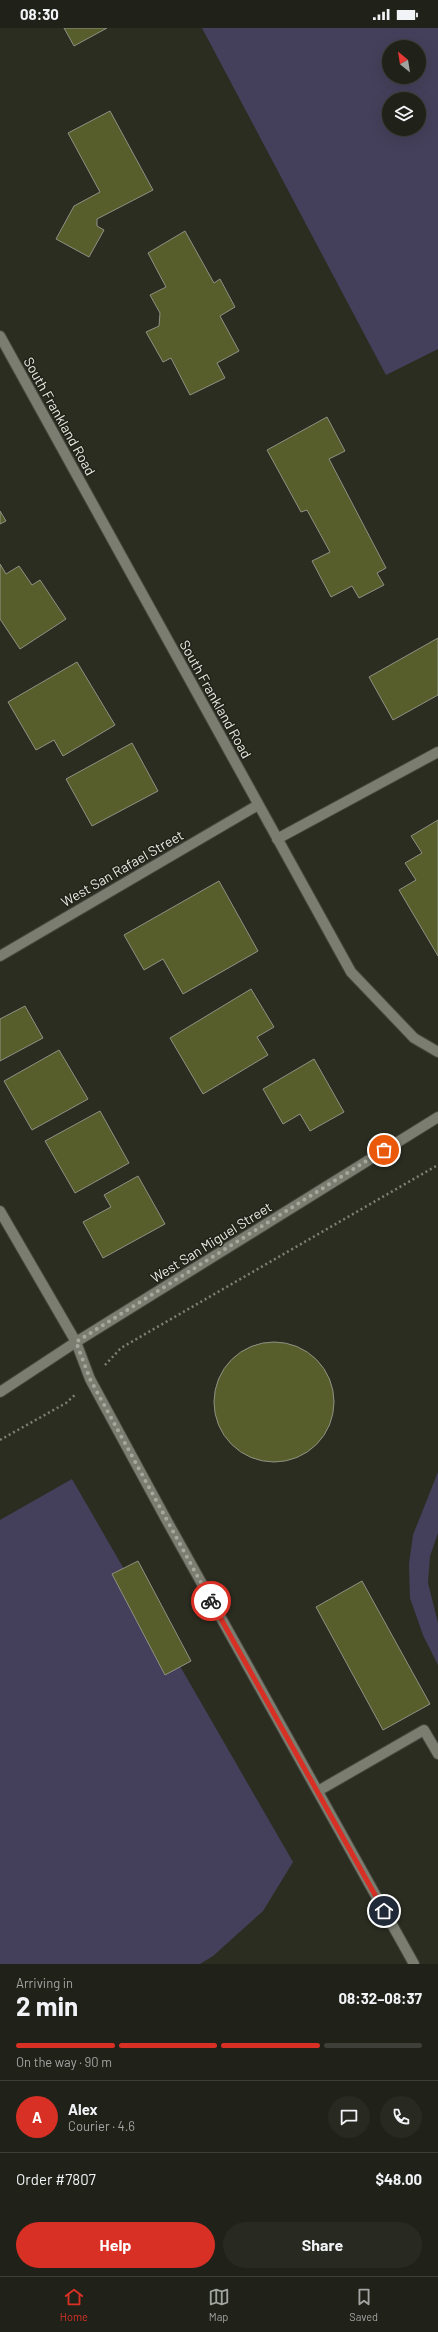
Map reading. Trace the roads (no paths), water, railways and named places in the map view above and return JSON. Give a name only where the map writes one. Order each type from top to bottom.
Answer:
[{"type":"street","name":"South Frankland Road","points":[[0,336],[351,972],[414,1038],[438,1052]]},
{"type":"street","points":[[277,839],[438,752]]},
{"type":"street","name":"West San Rafael Street","points":[[0,956],[258,805]]},
{"type":"street","name":"West San Miguel Street","points":[[0,1392],[76,1342],[438,1117]]},
{"type":"street","points":[[0,1211],[76,1342],[90,1379],[167,1521],[414,1964]]},
{"type":"street","points":[[318,1791],[424,1730],[438,1754]]}]
